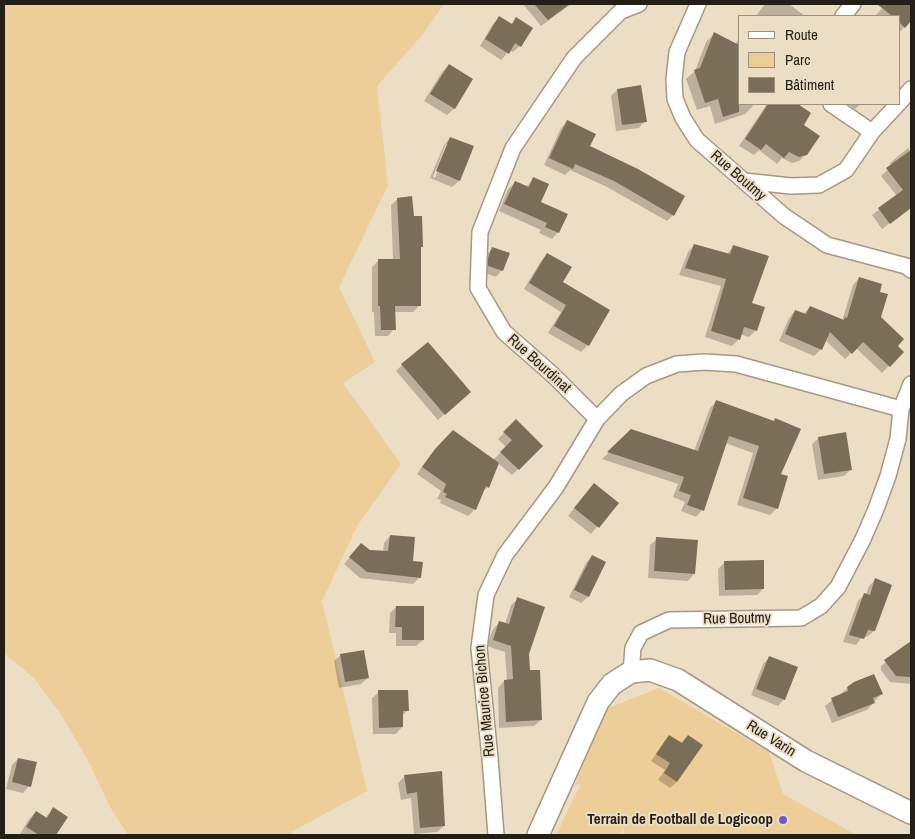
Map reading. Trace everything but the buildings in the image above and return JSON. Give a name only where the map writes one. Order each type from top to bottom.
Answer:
[{"type":"street","name":"Rue Bourdinat","points":[[597,419],[553,375],[504,332],[478,288],[480,232],[512,148],[574,58],[620,11],[639,4]]},
{"type":"street","name":"Rue Boutmy","points":[[698,4],[677,52],[674,80],[676,99],[683,118],[697,140],[784,216],[826,245],[906,266],[911,270]]},
{"type":"street","points":[[844,15],[853,4]]},
{"type":"street","points":[[900,101],[911,89]]},
{"type":"street","points":[[832,105],[872,132]]},
{"type":"street","points":[[744,181],[791,186],[818,185],[846,170],[872,132],[896,105]]},
{"type":"street","points":[[597,419],[621,394],[646,376],[677,364],[704,362],[736,364],[901,409]]},
{"type":"street","name":"Rue Boutmy","points":[[631,672],[633,648],[641,633],[669,620],[801,618],[821,606],[838,587],[876,509],[888,476],[898,439],[901,409],[911,384]]},
{"type":"street","name":"Rue Maurice Bichon","points":[[496,835],[479,648],[486,595],[505,555],[556,487],[597,419]]},
{"type":"street","name":"Rue Varin","points":[[631,672],[650,670],[678,680],[806,761],[911,813]]},
{"type":"street","points":[[538,835],[598,702],[612,684],[631,672]]},
{"type":"street","points":[[860,788],[911,805]]},
{"type":"green space","points":[[4,4],[444,4],[422,35],[377,86],[388,185],[339,287],[375,362],[343,383],[401,464],[357,526],[322,601],[367,791],[291,832],[292,835],[128,835],[110,807],[88,760],[62,716],[35,679],[4,653]]},
{"type":"green space","points":[[659,688],[769,752],[783,794],[856,835],[623,835],[624,827],[620,835],[556,835],[581,784],[575,785],[606,709]]},
{"type":"place","name":"Terrain de Football de Logicoop","points":[[783,820]]}]
